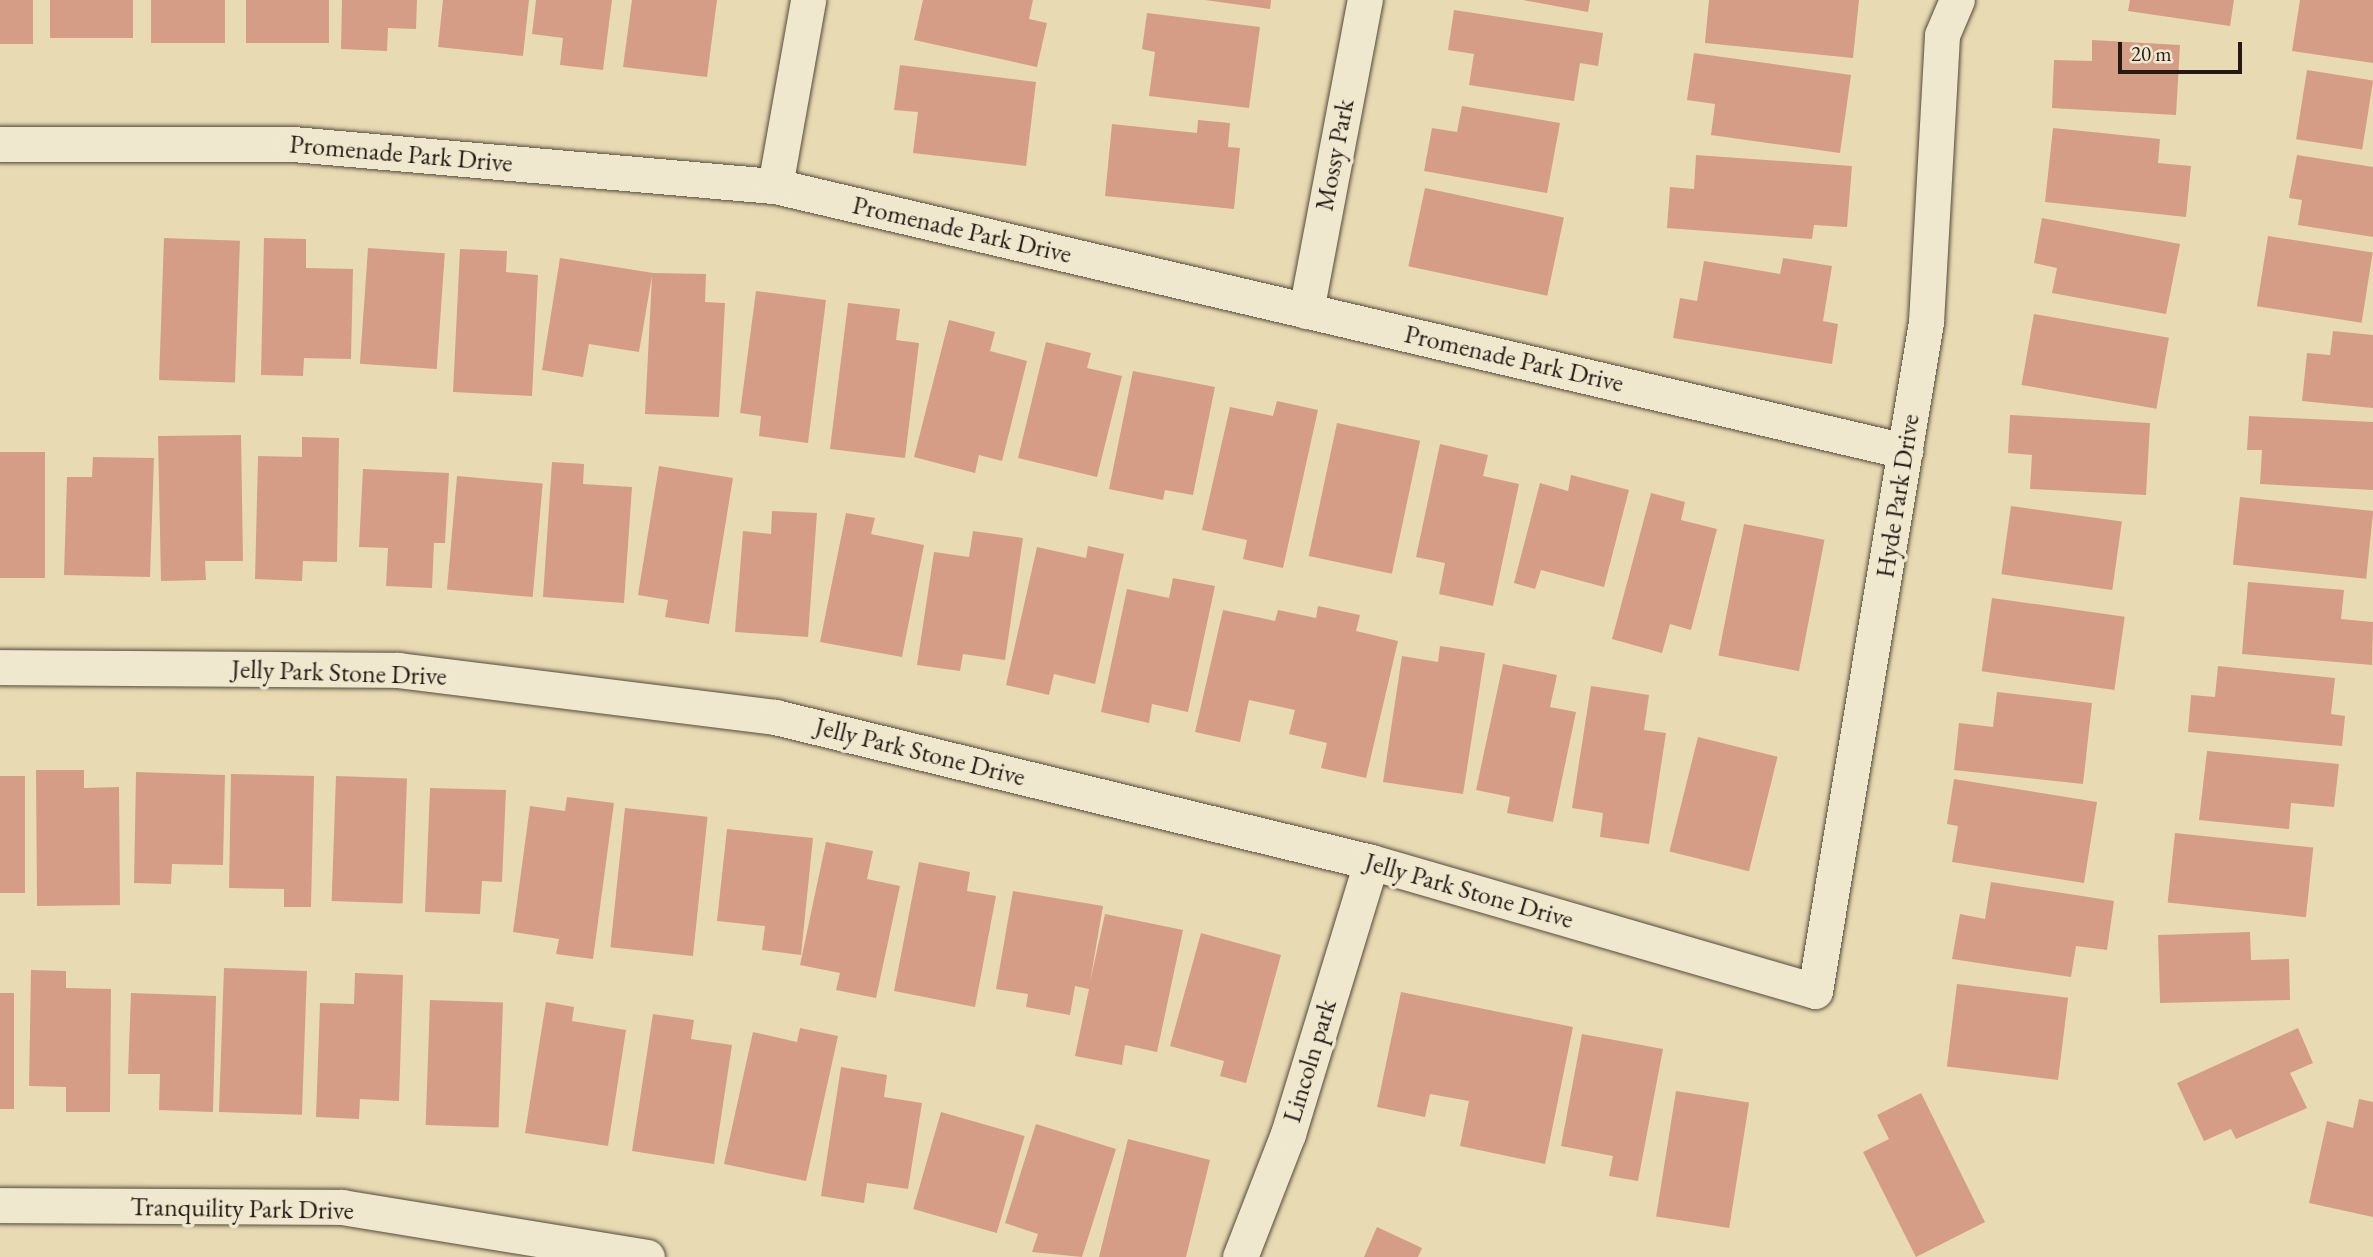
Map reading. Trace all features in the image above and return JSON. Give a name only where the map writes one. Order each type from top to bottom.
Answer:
[{"type":"street","points":[[775,186],[808,0]]},
{"type":"street","name":"Mossy Park","points":[[1306,310],[1365,0]]},
{"type":"street","name":"Hyde Park Drive","points":[[1815,991],[1926,322],[1942,35],[1957,0]]},
{"type":"street","name":"Promenade Park Drive","points":[[0,144],[293,144],[775,186],[1905,451]]},
{"type":"street","name":"Jelly Park Stone Drive","points":[[0,667],[398,670],[775,717],[1371,862],[1815,991]]},
{"type":"street","name":"Lincoln park","points":[[1240,1257],[1288,1134],[1371,862]]},
{"type":"street","name":"Tranquility Park Drive","points":[[0,1205],[342,1207],[647,1257]]},
{"type":"building","points":[[0,0],[33,0],[33,44],[0,44]]},
{"type":"building","points":[[50,0],[133,0],[133,38],[50,38]]},
{"type":"building","points":[[151,0],[225,0],[225,43],[151,43]]},
{"type":"building","points":[[246,0],[329,0],[329,43],[246,43]]},
{"type":"building","points":[[342,0],[417,0],[416,29],[388,28],[387,51],[341,49]]},
{"type":"building","points":[[443,0],[529,0],[523,56],[438,47]]},
{"type":"building","points":[[536,0],[612,0],[603,70],[560,65],[563,38],[532,34]]},
{"type":"building","points":[[632,0],[717,0],[707,77],[623,67]]},
{"type":"building","points":[[923,0],[1033,0],[1029,19],[1047,23],[1037,67],[914,40]]},
{"type":"building","points":[[1205,0],[1271,0],[1270,9]]},
{"type":"building","points":[[1523,0],[1590,0],[1588,12]]},
{"type":"building","points":[[1709,0],[1859,0],[1853,58],[1705,43]]},
{"type":"building","points":[[2130,0],[2234,0],[2230,26],[2128,11]]},
{"type":"building","points":[[2300,0],[2373,0],[2373,63],[2292,51]]},
{"type":"building","points":[[1454,10],[1603,33],[1598,66],[1580,63],[1574,101],[1469,85],[1474,54],[1448,50]]},
{"type":"building","points":[[1147,13],[1260,27],[1249,108],[1149,96],[1155,52],[1142,49]]},
{"type":"building","points":[[2092,40],[2180,45],[2176,115],[2052,108],[2054,60],[2092,61]]},
{"type":"building","points":[[1694,53],[1851,75],[1840,153],[1711,135],[1715,104],[1687,100]]},
{"type":"building","points":[[900,65],[1036,82],[1026,166],[913,153],[918,112],[894,110]]},
{"type":"building","points":[[2307,70],[2373,80],[2362,150],[2296,139]]},
{"type":"building","points":[[1462,106],[1560,123],[1547,193],[1424,171],[1432,128],[1457,132]]},
{"type":"building","points":[[1198,120],[1230,123],[1228,147],[1240,148],[1234,209],[1105,196],[1112,124],[1197,133]]},
{"type":"building","points":[[2053,128],[2160,139],[2158,163],[2191,166],[2186,217],[2045,202]]},
{"type":"building","points":[[1696,155],[1852,166],[1847,227],[1814,225],[1812,239],[1667,228],[1670,187],[1694,189]]},
{"type":"building","points":[[2297,155],[2373,167],[2373,237],[2298,225],[2302,200],[2289,198]]},
{"type":"building","points":[[1425,188],[1564,218],[1547,296],[1408,266]]},
{"type":"building","points":[[2042,218],[2180,244],[2166,314],[2052,293],[2057,268],[2034,263]]},
{"type":"building","points":[[2268,236],[2373,253],[2362,323],[2257,306]]},
{"type":"building","points":[[164,238],[240,241],[235,383],[159,380]]},
{"type":"building","points":[[264,238],[306,239],[306,268],[353,269],[351,359],[304,358],[303,376],[261,375]]},
{"type":"building","points":[[368,248],[445,253],[437,369],[360,364]]},
{"type":"building","points":[[460,249],[507,251],[506,272],[538,275],[532,396],[453,392]]},
{"type":"building","points":[[560,258],[653,273],[706,274],[705,302],[725,303],[719,417],[645,414],[652,276],[639,352],[589,344],[583,377],[542,370]]},
{"type":"building","points":[[1783,258],[1832,266],[1823,321],[1838,324],[1832,364],[1673,338],[1680,298],[1697,301],[1704,261],[1780,274]]},
{"type":"building","points":[[756,291],[826,300],[808,443],[759,436],[761,416],[740,413]]},
{"type":"building","points":[[848,303],[900,309],[896,340],[919,343],[905,458],[830,449]]},
{"type":"building","points":[[2034,314],[2169,338],[2156,409],[2021,385]]},
{"type":"building","points":[[949,320],[995,332],[990,351],[1027,361],[1002,461],[979,455],[975,473],[914,457]]},
{"type":"building","points":[[2333,331],[2373,335],[2373,408],[2302,401],[2307,353],[2330,355]]},
{"type":"building","points":[[1046,342],[1091,353],[1087,368],[1122,376],[1097,477],[1018,458]]},
{"type":"building","points":[[1133,371],[1215,387],[1193,495],[1165,490],[1163,500],[1109,489]]},
{"type":"building","points":[[1277,401],[1318,410],[1283,568],[1243,559],[1247,540],[1202,530],[1230,407],[1273,416]]},
{"type":"building","points":[[2010,415],[2150,423],[2146,495],[2030,489],[2032,455],[2008,453]]},
{"type":"building","points":[[2249,416],[2373,422],[2373,490],[2260,484],[2262,450],[2247,450]]},
{"type":"building","points":[[1337,423],[1420,441],[1392,574],[1309,556]]},
{"type":"building","points":[[241,435],[243,561],[205,561],[206,580],[161,581],[158,436]]},
{"type":"building","points":[[302,437],[339,438],[337,562],[303,561],[302,581],[255,579],[258,456],[302,457]]},
{"type":"building","points":[[1440,444],[1488,455],[1483,476],[1519,484],[1493,606],[1439,594],[1445,563],[1416,557]]},
{"type":"building","points":[[0,452],[45,452],[45,578],[0,578]]},
{"type":"building","points":[[93,457],[154,458],[150,577],[64,575],[67,477],[92,477]]},
{"type":"building","points":[[552,462],[584,464],[583,484],[632,487],[624,603],[543,597]]},
{"type":"building","points":[[659,466],[733,478],[709,624],[665,617],[668,600],[638,595]]},
{"type":"building","points":[[363,469],[449,473],[445,543],[434,543],[432,588],[386,586],[388,548],[359,547]]},
{"type":"building","points":[[1571,475],[1629,490],[1604,587],[1541,570],[1535,589],[1514,583],[1540,483],[1568,491]]},
{"type":"building","points":[[457,476],[543,483],[533,597],[447,590]]},
{"type":"building","points":[[1651,493],[1685,502],[1681,520],[1717,529],[1691,630],[1670,624],[1662,653],[1612,639]]},
{"type":"building","points":[[2240,497],[2373,511],[2366,579],[2233,565]]},
{"type":"building","points":[[2011,506],[2122,522],[2112,590],[2001,574]]},
{"type":"building","points":[[772,511],[817,513],[808,637],[735,632],[743,531],[771,534]]},
{"type":"building","points":[[846,513],[875,518],[871,534],[924,545],[902,657],[820,642]]},
{"type":"building","points":[[1744,524],[1824,540],[1799,671],[1718,656]]},
{"type":"building","points":[[973,531],[1023,538],[1005,660],[963,654],[960,671],[917,665],[934,552],[969,557]]},
{"type":"building","points":[[1088,546],[1124,554],[1095,684],[1054,674],[1049,695],[1006,685],[1037,547],[1086,558]]},
{"type":"building","points":[[1173,578],[1215,586],[1188,712],[1152,704],[1149,723],[1101,712],[1127,589],[1169,598]]},
{"type":"building","points":[[2248,582],[2344,590],[2341,619],[2373,622],[2372,665],[2242,654]]},
{"type":"building","points":[[1992,598],[2125,617],[2114,690],[1982,671]]},
{"type":"building","points":[[1318,606],[1360,615],[1356,631],[1398,641],[1366,778],[1321,768],[1327,743],[1289,734],[1295,710],[1249,700],[1240,742],[1195,732],[1223,610],[1275,621],[1278,610],[1316,618]]},
{"type":"building","points":[[1440,646],[1485,653],[1463,794],[1383,782],[1402,656],[1438,662]]},
{"type":"building","points":[[1503,664],[1557,675],[1550,707],[1576,712],[1553,822],[1507,813],[1510,797],[1476,790]]},
{"type":"building","points":[[2218,666],[2335,678],[2331,714],[2345,716],[2342,746],[2188,732],[2191,695],[2215,697]]},
{"type":"building","points":[[1591,686],[1649,695],[1644,730],[1666,733],[1649,844],[1600,837],[1603,813],[1572,808]]},
{"type":"building","points":[[1997,692],[2092,703],[2083,784],[1954,770],[1959,723],[1993,727]]},
{"type":"building","points":[[1698,737],[1778,757],[1749,871],[1669,851]]},
{"type":"building","points":[[2207,751],[2339,764],[2334,807],[2291,803],[2289,829],[2199,820]]},
{"type":"building","points":[[36,770],[84,770],[84,788],[119,787],[120,905],[37,906]]},
{"type":"building","points":[[136,772],[225,775],[223,865],[172,864],[171,884],[134,883]]},
{"type":"building","points":[[231,774],[314,776],[311,907],[284,907],[284,889],[229,888]]},
{"type":"building","points":[[0,776],[25,776],[25,893],[0,893]]},
{"type":"building","points":[[336,776],[407,778],[403,903],[332,901]]},
{"type":"building","points":[[1954,779],[2097,802],[2084,883],[1952,862],[1958,826],[1947,824]]},
{"type":"building","points":[[430,788],[506,790],[502,882],[482,881],[480,914],[425,912]]},
{"type":"building","points":[[567,797],[614,803],[593,959],[556,954],[559,939],[513,932],[530,806],[565,811]]},
{"type":"building","points":[[625,808],[708,817],[693,956],[610,947]]},
{"type":"building","points":[[727,829],[813,838],[801,955],[762,950],[765,926],[717,921]]},
{"type":"building","points":[[2175,833],[2313,848],[2306,917],[2168,903]]},
{"type":"building","points":[[826,842],[873,851],[867,879],[900,886],[876,998],[836,990],[840,973],[800,965]]},
{"type":"building","points":[[919,862],[970,872],[967,891],[996,896],[975,1007],[894,991]]},
{"type":"building","points":[[1991,882],[2114,901],[2107,950],[2076,946],[2071,977],[1952,959],[1960,914],[1985,919]]},
{"type":"building","points":[[1013,891],[1103,906],[1090,982],[1105,914],[1183,930],[1157,1052],[1125,1045],[1122,1065],[1075,1056],[1089,989],[1075,986],[1070,1015],[1026,1007],[1028,994],[996,989]]},
{"type":"building","points":[[2250,932],[2251,960],[2289,959],[2290,1000],[2160,1003],[2158,935]]},
{"type":"building","points":[[1201,933],[1281,955],[1246,1083],[1220,1076],[1224,1061],[1170,1046]]},
{"type":"building","points":[[224,968],[307,971],[302,1115],[219,1112]]},
{"type":"building","points":[[31,970],[66,971],[66,988],[111,989],[110,1112],[66,1112],[66,1087],[29,1086]]},
{"type":"building","points":[[355,973],[403,975],[399,1101],[360,1099],[359,1119],[316,1117],[320,1003],[354,1004]]},
{"type":"building","points":[[1957,984],[2068,998],[2058,1080],[1947,1066]]},
{"type":"building","points":[[1401,992],[1573,1027],[1545,1164],[1460,1146],[1469,1101],[1430,1094],[1425,1117],[1377,1107]]},
{"type":"building","points":[[0,993],[14,993],[14,1109],[0,1109]]},
{"type":"building","points":[[131,993],[216,996],[213,1112],[159,1110],[160,1074],[128,1074]]},
{"type":"building","points":[[430,1000],[503,1003],[499,1127],[426,1125]]},
{"type":"building","points":[[546,1002],[574,1007],[572,1021],[626,1030],[608,1146],[525,1133]]},
{"type":"building","points":[[653,1014],[694,1020],[691,1039],[732,1045],[714,1164],[632,1151]]},
{"type":"building","points":[[800,1028],[838,1036],[806,1181],[724,1164],[753,1032],[797,1042]]},
{"type":"building","points":[[2298,1028],[2313,1063],[2290,1073],[2307,1108],[2236,1139],[2231,1129],[2204,1141],[2177,1083]]},
{"type":"building","points":[[1582,1034],[1663,1049],[1638,1181],[1609,1176],[1613,1156],[1561,1146]]},
{"type":"building","points":[[841,1067],[887,1075],[884,1097],[922,1103],[908,1189],[867,1183],[864,1203],[821,1196]]},
{"type":"building","points":[[1676,1091],[1749,1103],[1729,1228],[1656,1216]]},
{"type":"building","points":[[1921,1093],[1985,1222],[1916,1257],[1863,1152],[1889,1139],[1877,1115]]},
{"type":"building","points":[[2359,1099],[2373,1102],[2373,1217],[2309,1203],[2327,1121],[2353,1128]]},
{"type":"building","points":[[941,1112],[1025,1136],[997,1233],[913,1209]]},
{"type":"building","points":[[1036,1124],[1116,1149],[1082,1257],[1032,1252],[1038,1234],[1005,1223]]},
{"type":"building","points":[[1128,1139],[1210,1160],[1186,1257],[1099,1257]]},
{"type":"building","points":[[1377,1227],[1422,1248],[1418,1257],[1364,1257]]}]
